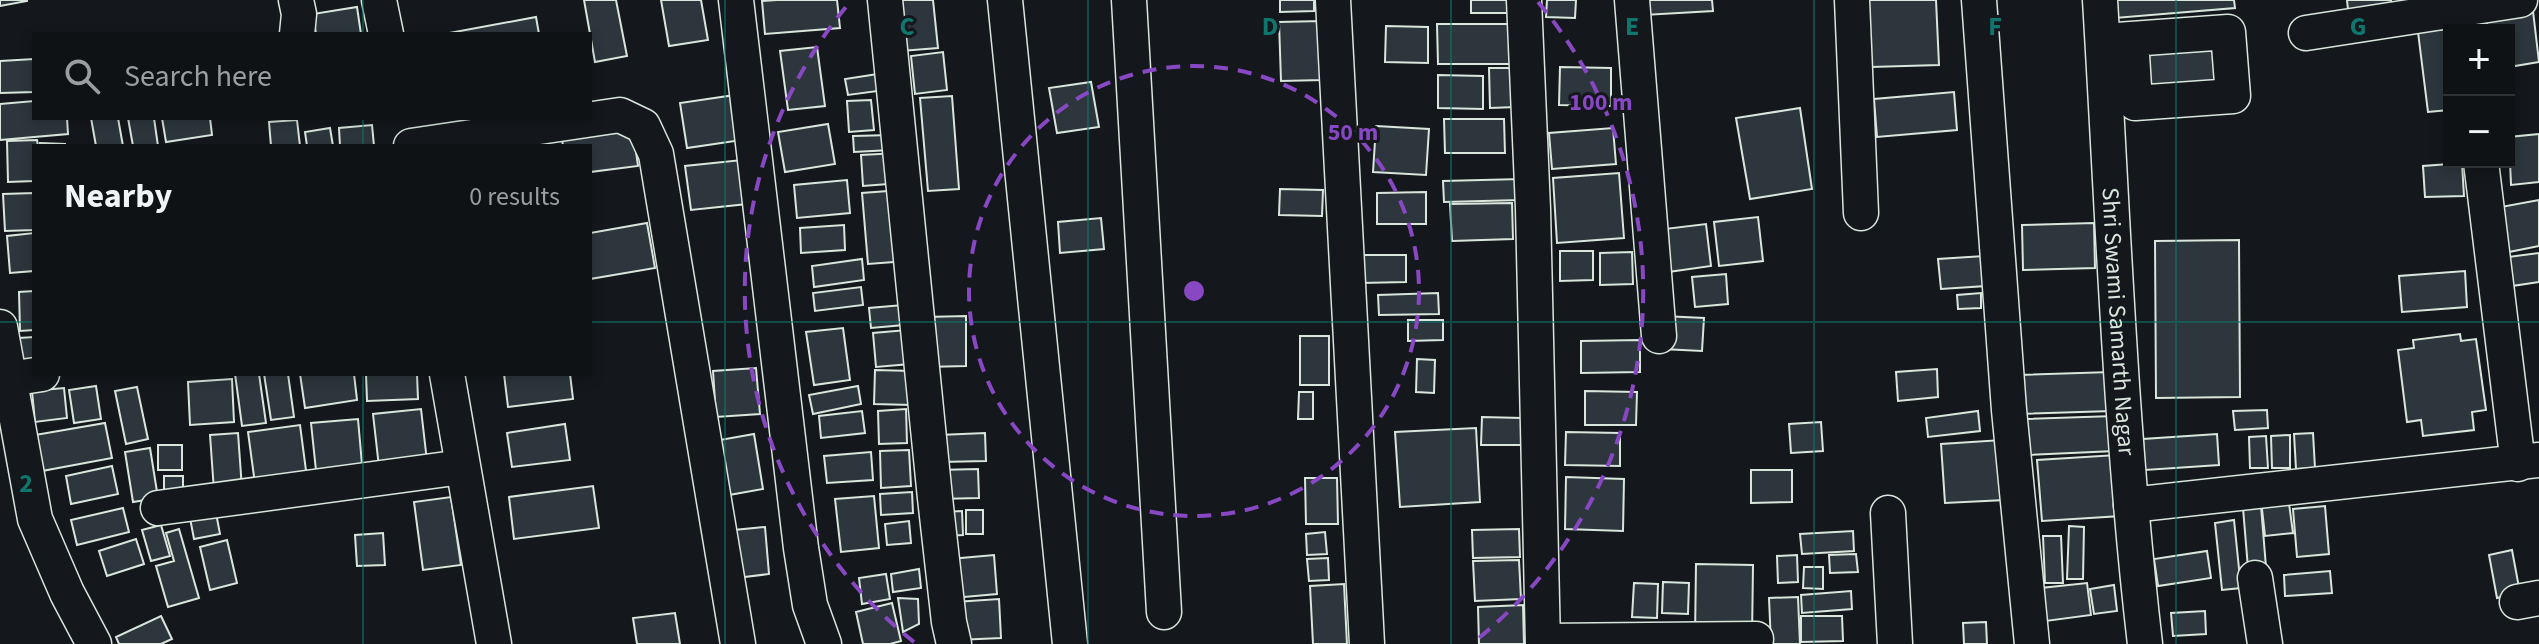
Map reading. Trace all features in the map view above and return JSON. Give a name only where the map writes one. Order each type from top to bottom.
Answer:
[{"type":"street","points":[[296,0],[299,14],[297,32]]},
{"type":"street","points":[[379,0],[386,32]]},
{"type":"street","points":[[736,0],[801,548],[810,605],[824,644]]},
{"type":"street","points":[[885,0],[935,498],[954,644]]},
{"type":"street","points":[[1005,0],[1070,644]]},
{"type":"street","points":[[1129,0],[1164,612]]},
{"type":"street","points":[[1333,0],[1367,644]]},
{"type":"street","points":[[1524,0],[1533,209],[1543,643],[1756,639]]},
{"type":"street","points":[[1632,0],[1659,336]]},
{"type":"street","points":[[1852,0],[1861,213]]},
{"type":"street","points":[[1979,0],[2009,410],[2032,644]]},
{"type":"street","name":"Shri Swami Samarth Nagar","points":[[2100,0],[2117,40],[2119,361],[2145,644]]},
{"type":"street","points":[[2306,33],[2464,20],[2520,0]]},
{"type":"street","points":[[592,119],[620,115],[643,126],[656,154],[738,644]]},
{"type":"street","points":[[404,120],[410,144]]},
{"type":"street","points":[[424,144],[586,120]]},
{"type":"street","points":[[2131,505],[2529,462],[2482,168]]},
{"type":"street","points":[[0,327],[25,376],[35,519],[67,593],[94,644]]},
{"type":"street","points":[[447,376],[494,644]]},
{"type":"street","points":[[158,508],[462,467]]},
{"type":"street","points":[[1888,513],[1895,644]]},
{"type":"street","points":[[2255,578],[2265,644]]},
{"type":"building","points":[[0,0],[27,0],[27,1],[0,6]]},
{"type":"building","points":[[584,0],[616,0],[627,56],[595,62]]},
{"type":"building","points":[[661,0],[701,0],[708,40],[669,46]]},
{"type":"building","points":[[837,0],[840,28],[765,34],[762,1]]},
{"type":"building","points":[[896,0],[933,0],[938,48],[901,51]]},
{"type":"building","points":[[1280,0],[1314,0],[1314,11],[1280,12]]},
{"type":"building","points":[[1471,0],[1507,0],[1507,13],[1471,13]]},
{"type":"building","points":[[1547,0],[1576,0],[1575,18],[1546,17]]},
{"type":"building","points":[[1643,0],[1712,0],[1713,11],[1644,15]]},
{"type":"building","points":[[1868,0],[1936,0],[1939,65],[1871,67]]},
{"type":"building","points":[[2114,0],[2234,0],[2235,8],[2115,18]]},
{"type":"building","points":[[2347,0],[2391,0],[2392,5],[2348,10]]},
{"type":"building","points":[[357,7],[361,32],[316,32],[313,14]]},
{"type":"building","points":[[2533,11],[2539,62],[2515,66],[2515,24],[2487,24],[2486,18]]},
{"type":"building","points":[[536,17],[539,32],[455,32]]},
{"type":"building","points":[[1321,21],[1323,80],[1281,81],[1279,22]]},
{"type":"building","points":[[1437,24],[1511,24],[1511,64],[1438,64]]},
{"type":"building","points":[[1386,26],[1428,27],[1428,63],[1385,62]]},
{"type":"building","points":[[2443,29],[2443,111],[2428,112],[2418,32]]},
{"type":"building","points":[[2222,39],[2226,91],[2144,96],[2138,46]]},
{"type":"building","points":[[817,47],[825,106],[788,110],[780,51]]},
{"type":"building","points":[[943,52],[947,90],[915,94],[911,56]]},
{"type":"building","points":[[32,59],[32,92],[0,93],[0,61]]},
{"type":"building","points":[[1560,67],[1611,68],[1611,106],[1559,105]]},
{"type":"building","points":[[1489,68],[1516,68],[1516,107],[1490,108]]},
{"type":"building","points":[[891,72],[893,89],[848,95],[845,79]]},
{"type":"building","points":[[1438,75],[1483,76],[1483,109],[1438,108]]},
{"type":"building","points":[[1091,82],[1099,127],[1057,133],[1049,88]]},
{"type":"building","points":[[1954,92],[1957,130],[1877,137],[1874,99]]},
{"type":"building","points":[[735,95],[742,140],[687,148],[680,103]]},
{"type":"building","points":[[952,96],[959,189],[928,191],[920,98]]},
{"type":"building","points":[[871,100],[874,130],[849,132],[847,101]]},
{"type":"building","points":[[32,101],[32,120],[67,120],[68,134],[0,140],[0,104]]},
{"type":"building","points":[[1800,108],[1812,189],[1750,199],[1736,118]]},
{"type":"building","points":[[1444,119],[1504,119],[1505,153],[1445,153]]},
{"type":"building","points":[[91,120],[118,120],[123,144],[96,144]]},
{"type":"building","points":[[128,120],[154,120],[158,144],[133,144]]},
{"type":"building","points":[[162,120],[210,120],[212,135],[166,142]]},
{"type":"building","points":[[297,120],[300,144],[271,144],[269,122]]},
{"type":"building","points":[[828,124],[835,164],[785,172],[778,132]]},
{"type":"building","points":[[372,125],[374,144],[340,144],[339,128]]},
{"type":"building","points":[[1376,126],[1429,129],[1426,175],[1373,172]]},
{"type":"building","points":[[330,128],[333,144],[307,144],[305,132]]},
{"type":"building","points":[[1613,128],[1616,164],[1552,169],[1549,133]]},
{"type":"building","points":[[633,130],[638,166],[592,172],[592,144],[563,144],[562,140]]},
{"type":"building","points":[[2539,134],[2539,182],[2511,185],[2510,168],[2515,168],[2515,136]]},
{"type":"building","points":[[891,135],[891,150],[854,152],[853,136]]},
{"type":"building","points":[[37,140],[38,144],[32,144],[32,181],[8,182],[7,141]]},
{"type":"building","points":[[898,153],[901,183],[863,186],[861,155]]},
{"type":"building","points":[[742,160],[747,204],[691,210],[685,166]]},
{"type":"building","points":[[2443,164],[2443,168],[2462,168],[2464,196],[2425,197],[2423,166]]},
{"type":"building","points":[[1619,173],[1624,238],[1557,243],[1553,178]]},
{"type":"building","points":[[1521,179],[1521,200],[1444,202],[1443,181]]},
{"type":"building","points":[[847,180],[850,213],[797,218],[794,185]]},
{"type":"building","points":[[1280,189],[1323,190],[1322,216],[1279,215]]},
{"type":"building","points":[[901,190],[907,261],[868,264],[862,193]]},
{"type":"building","points":[[1426,192],[1426,224],[1377,224],[1377,193]]},
{"type":"building","points":[[32,193],[32,230],[5,231],[3,194]]},
{"type":"building","points":[[2539,200],[2539,246],[2509,252],[2501,207]]},
{"type":"building","points":[[1512,203],[1513,239],[1452,241],[1450,204]]},
{"type":"building","points":[[1758,217],[1763,261],[1719,266],[1714,222]]},
{"type":"building","points":[[1101,218],[1104,249],[1060,253],[1058,222]]},
{"type":"building","points":[[647,223],[655,268],[592,279],[592,233]]},
{"type":"building","points":[[2094,223],[2095,268],[2023,270],[2022,225]]},
{"type":"building","points":[[1706,224],[1711,266],[1661,273],[1656,230]]},
{"type":"building","points":[[844,225],[845,250],[801,253],[800,228]]},
{"type":"building","points":[[32,233],[32,271],[10,273],[7,236]]},
{"type":"building","points":[[2239,240],[2240,397],[2156,398],[2155,241]]},
{"type":"building","points":[[1560,251],[1593,251],[1593,280],[1560,281]]},
{"type":"building","points":[[1632,252],[1633,284],[1600,285],[1600,253]]},
{"type":"building","points":[[2539,253],[2539,282],[2512,286],[2508,257]]},
{"type":"building","points":[[1361,255],[1406,255],[1406,282],[1361,283]]},
{"type":"building","points":[[1984,256],[1986,286],[1941,289],[1938,259]]},
{"type":"building","points":[[862,259],[864,280],[814,287],[812,266]]},
{"type":"building","points":[[2465,271],[2467,307],[2402,312],[2399,276]]},
{"type":"building","points":[[1726,274],[1728,304],[1695,307],[1692,277]]},
{"type":"building","points":[[861,287],[863,305],[815,311],[813,293]]},
{"type":"building","points":[[32,291],[32,330],[20,331],[19,292]]},
{"type":"building","points":[[1438,293],[1439,314],[1379,315],[1378,295]]},
{"type":"building","points":[[1981,293],[1981,308],[1958,309],[1957,295]]},
{"type":"building","points":[[903,305],[904,325],[871,328],[869,308]]},
{"type":"building","points":[[966,316],[966,366],[925,367],[925,317]]},
{"type":"building","points":[[1663,316],[1704,318],[1702,351],[1662,349]]},
{"type":"building","points":[[1408,320],[1443,320],[1443,340],[1408,341]]},
{"type":"building","points":[[843,328],[850,380],[814,385],[806,332]]},
{"type":"building","points":[[907,330],[910,364],[876,367],[873,333]]},
{"type":"building","points":[[2460,334],[2461,341],[2476,339],[2486,410],[2472,412],[2474,430],[2423,436],[2421,420],[2407,422],[2398,350],[2414,348],[2413,340]]},
{"type":"building","points":[[1300,336],[1329,336],[1329,385],[1300,385]]},
{"type":"building","points":[[32,337],[32,368],[21,369],[19,338]]},
{"type":"building","points":[[1640,340],[1640,372],[1581,373],[1581,341]]},
{"type":"building","points":[[1417,359],[1435,360],[1434,393],[1416,392]]},
{"type":"building","points":[[756,368],[760,414],[716,417],[713,371]]},
{"type":"building","points":[[1937,369],[1938,397],[1898,401],[1896,372]]},
{"type":"building","points":[[875,370],[913,371],[912,405],[874,404]]},
{"type":"building","points":[[2111,372],[2112,411],[2019,414],[2018,375]]},
{"type":"building","points":[[235,376],[259,376],[266,423],[242,426]]},
{"type":"building","points":[[264,376],[288,376],[294,417],[271,420]]},
{"type":"building","points":[[300,376],[354,376],[357,400],[305,408]]},
{"type":"building","points":[[366,376],[417,376],[418,399],[367,401]]},
{"type":"building","points":[[504,376],[570,376],[573,399],[508,407]]},
{"type":"building","points":[[232,379],[234,422],[190,425],[188,382]]},
{"type":"building","points":[[96,386],[101,419],[74,423],[69,390]]},
{"type":"building","points":[[858,386],[861,404],[813,414],[809,395]]},
{"type":"building","points":[[137,387],[148,439],[126,444],[115,391]]},
{"type":"building","points":[[64,388],[67,418],[35,422],[32,391]]},
{"type":"building","points":[[1585,391],[1637,392],[1636,425],[1585,425]]},
{"type":"building","points":[[1299,392],[1313,392],[1313,419],[1298,419]]},
{"type":"building","points":[[421,409],[428,470],[380,476],[373,414]]},
{"type":"building","points":[[906,409],[907,443],[879,444],[878,411]]},
{"type":"building","points":[[2267,410],[2268,428],[2235,430],[2233,411]]},
{"type":"building","points":[[862,411],[865,433],[821,438],[819,416]]},
{"type":"building","points":[[1978,411],[1980,431],[1928,437],[1926,418]]},
{"type":"building","points":[[2114,416],[2115,451],[2028,455],[2026,419]]},
{"type":"building","points":[[1482,417],[1522,418],[1521,445],[1481,445]]},
{"type":"building","points":[[358,419],[363,476],[317,480],[311,423]]},
{"type":"building","points":[[1821,422],[1823,451],[1791,453],[1789,424]]},
{"type":"building","points":[[105,423],[112,458],[42,471],[35,435]]},
{"type":"building","points":[[565,424],[570,460],[512,467],[507,433]]},
{"type":"building","points":[[300,425],[307,478],[255,484],[248,432]]},
{"type":"building","points":[[1476,428],[1480,502],[1400,507],[1395,432]]},
{"type":"building","points":[[1566,432],[1620,433],[1620,466],[1565,465]]},
{"type":"building","points":[[238,433],[242,489],[214,491],[210,435]]},
{"type":"building","points":[[985,433],[986,461],[940,462],[939,435]]},
{"type":"building","points":[[2313,433],[2315,468],[2296,469],[2294,434]]},
{"type":"building","points":[[754,434],[763,489],[729,495],[720,440]]},
{"type":"building","points":[[2217,434],[2219,465],[2145,470],[2143,439]]},
{"type":"building","points":[[2290,435],[2290,468],[2272,468],[2271,436]]},
{"type":"building","points":[[2266,436],[2268,468],[2250,468],[2249,437]]},
{"type":"building","points":[[2002,440],[2005,500],[1945,503],[1941,444]]},
{"type":"building","points":[[158,445],[182,445],[182,470],[158,470]]},
{"type":"building","points":[[150,448],[158,498],[133,502],[125,452]]},
{"type":"building","points":[[909,450],[911,486],[881,488],[880,451]]},
{"type":"building","points":[[871,452],[873,480],[827,483],[824,456]]},
{"type":"building","points":[[2117,455],[2121,516],[2042,521],[2037,460]]},
{"type":"building","points":[[112,466],[118,494],[71,504],[66,476]]},
{"type":"building","points":[[978,469],[979,498],[938,499],[937,470]]},
{"type":"building","points":[[1751,470],[1792,470],[1792,502],[1751,503]]},
{"type":"building","points":[[164,476],[183,476],[183,498],[164,498]]},
{"type":"building","points":[[1566,477],[1624,479],[1623,531],[1565,529]]},
{"type":"building","points":[[1305,478],[1337,478],[1338,524],[1306,524]]},
{"type":"building","points":[[593,486],[599,528],[514,539],[509,497]]},
{"type":"building","points":[[912,492],[913,513],[881,515],[880,494]]},
{"type":"building","points":[[874,496],[879,548],[841,552],[835,499]]},
{"type":"building","points":[[2288,496],[2293,533],[2265,536],[2261,500]]},
{"type":"building","points":[[451,497],[461,565],[423,570],[414,502]]},
{"type":"building","points":[[2261,506],[2266,567],[2248,568],[2243,508]]},
{"type":"building","points":[[2325,506],[2329,554],[2297,557],[2293,509]]},
{"type":"building","points":[[123,508],[129,532],[77,545],[71,520]]},
{"type":"building","points":[[966,510],[983,510],[983,534],[966,534]]},
{"type":"building","points":[[962,511],[963,535],[943,536],[942,512]]},
{"type":"building","points":[[216,513],[220,534],[194,539],[190,518]]},
{"type":"building","points":[[2234,520],[2241,588],[2222,590],[2215,523]]},
{"type":"building","points":[[909,521],[911,543],[887,545],[885,524]]},
{"type":"building","points":[[161,525],[170,556],[151,561],[142,530]]},
{"type":"building","points":[[2069,526],[2084,527],[2083,579],[2067,579]]},
{"type":"building","points":[[765,527],[769,574],[729,579],[724,531]]},
{"type":"building","points":[[179,529],[199,598],[168,607],[156,566],[174,561],[166,533]]},
{"type":"building","points":[[1519,529],[1520,557],[1473,558],[1472,530]]},
{"type":"building","points":[[1853,531],[1854,551],[1802,554],[1800,534]]},
{"type":"building","points":[[1325,532],[1327,554],[1307,555],[1306,534]]},
{"type":"building","points":[[383,533],[385,565],[357,566],[355,535]]},
{"type":"building","points":[[2043,536],[2061,536],[2063,583],[2045,583]]},
{"type":"building","points":[[136,539],[144,564],[107,576],[99,551]]},
{"type":"building","points":[[227,540],[237,583],[210,590],[200,547]]},
{"type":"building","points":[[2512,550],[2520,593],[2497,598],[2489,555]]},
{"type":"building","points":[[2207,551],[2211,578],[2158,586],[2154,559]]},
{"type":"building","points":[[1856,554],[1858,572],[1830,573],[1829,555]]},
{"type":"building","points":[[994,555],[997,594],[953,598],[950,559]]},
{"type":"building","points":[[1797,555],[1798,582],[1778,583],[1777,556]]},
{"type":"building","points":[[1328,558],[1329,580],[1309,581],[1307,559]]},
{"type":"building","points":[[1519,560],[1521,599],[1475,601],[1473,561]]},
{"type":"building","points":[[1696,564],[1753,565],[1752,639],[1695,638]]},
{"type":"building","points":[[1804,567],[1823,567],[1823,589],[1803,588]]},
{"type":"building","points":[[919,569],[921,588],[893,592],[891,574]]},
{"type":"building","points":[[2330,571],[2332,593],[2285,596],[2284,575]]},
{"type":"building","points":[[886,574],[890,599],[862,604],[859,578]]},
{"type":"building","points":[[1663,582],[1689,583],[1688,614],[1662,613]]},
{"type":"building","points":[[1634,583],[1658,584],[1657,618],[1632,617]]},
{"type":"building","points":[[2087,583],[2091,615],[2046,621],[2041,588]]},
{"type":"building","points":[[1344,584],[1347,644],[1313,644],[1310,586]]},
{"type":"building","points":[[2114,585],[2117,611],[2094,614],[2090,589]]},
{"type":"building","points":[[1851,591],[1852,609],[1802,613],[1801,595]]},
{"type":"building","points":[[1798,597],[1800,644],[1771,644],[1769,598]]},
{"type":"building","points":[[898,598],[918,599],[919,624],[903,632]]},
{"type":"building","points":[[999,599],[1001,638],[957,640],[955,602]]},
{"type":"building","points":[[892,603],[901,641],[863,644],[856,612]]},
{"type":"building","points":[[1523,605],[1524,644],[1479,644],[1478,607]]},
{"type":"building","points":[[2205,611],[2206,634],[2173,636],[2171,613]]},
{"type":"building","points":[[675,613],[680,644],[637,644],[633,618]]},
{"type":"building","points":[[161,616],[172,639],[161,644],[119,644],[116,637]]},
{"type":"building","points":[[1801,616],[1842,616],[1843,641],[1801,642]]},
{"type":"building","points":[[1986,622],[1987,644],[1964,644],[1963,623]]}]
